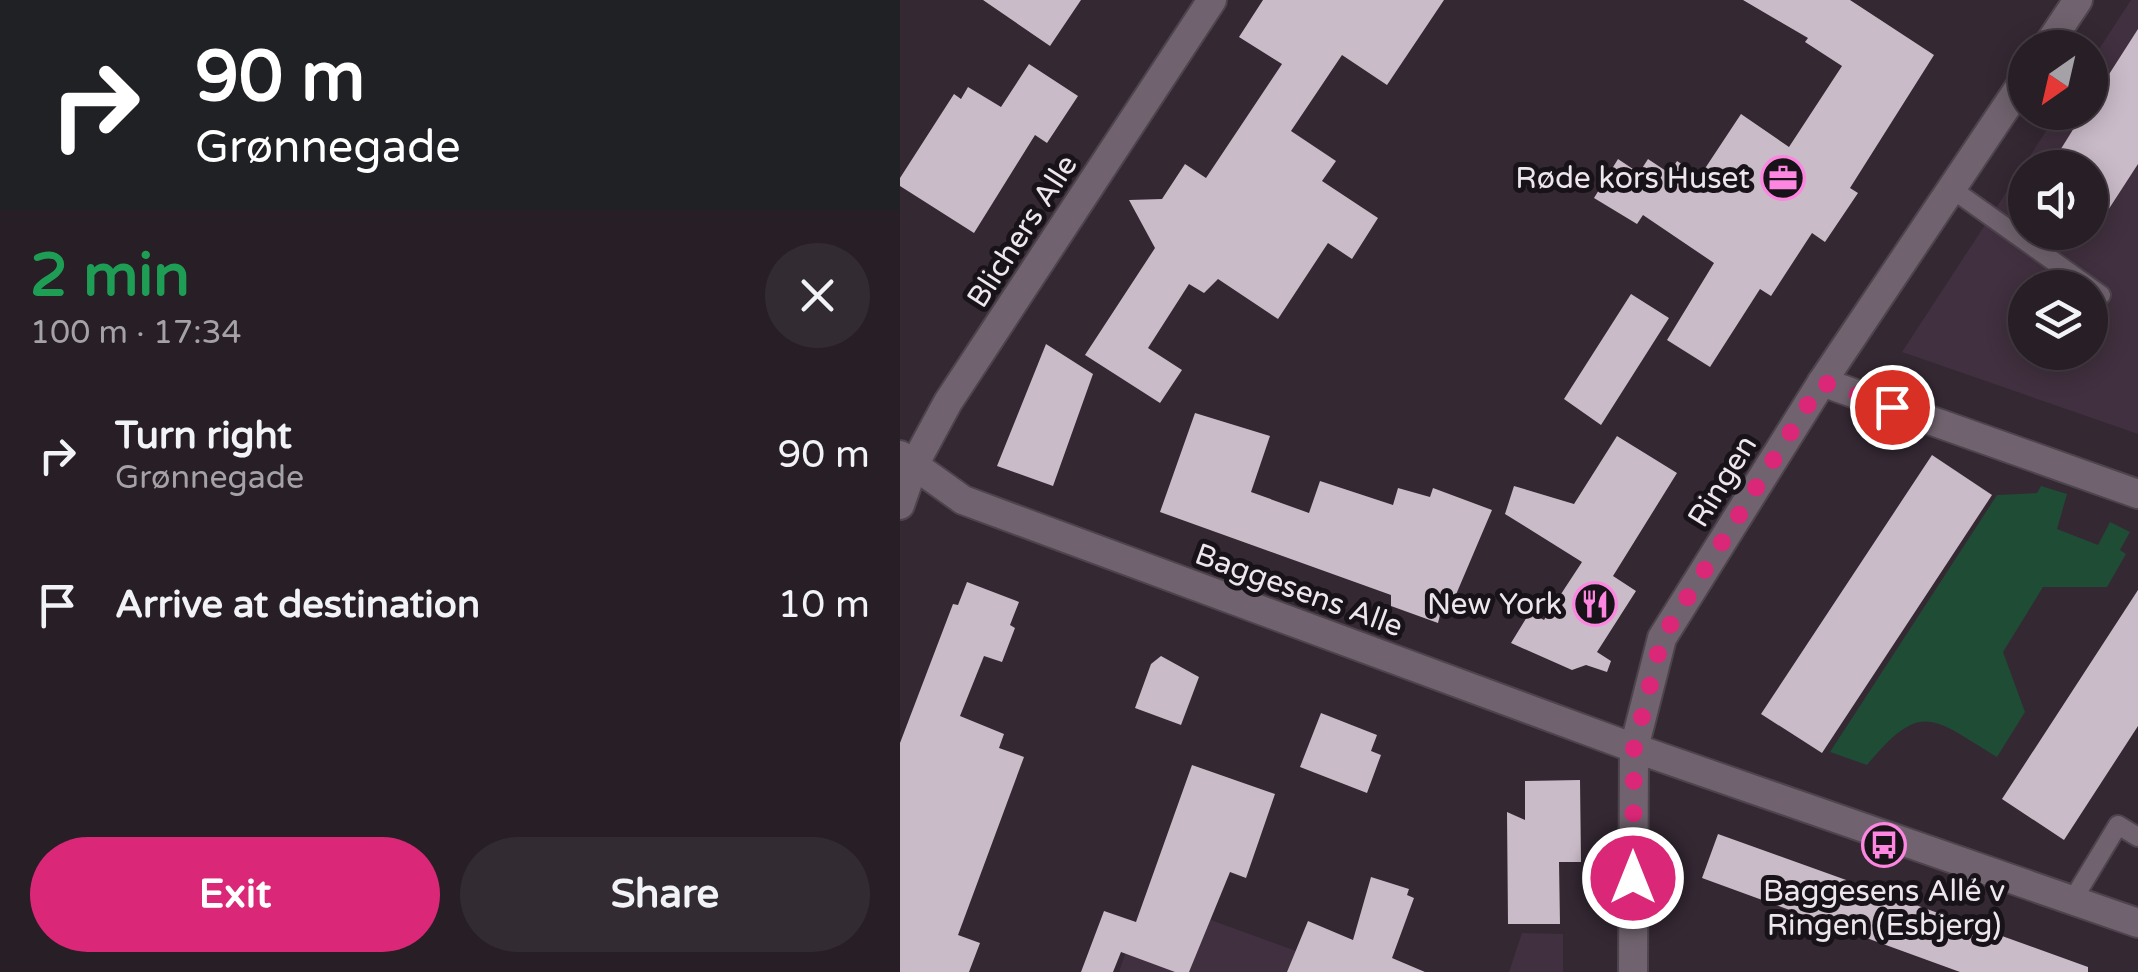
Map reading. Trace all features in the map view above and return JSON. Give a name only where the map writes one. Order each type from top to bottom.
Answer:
[{"type":"street","name":"Blichers Alle","points":[[900,505],[907,460],[1212,0]]},
{"type":"street","points":[[2058,30],[2078,0]]},
{"type":"street","name":"Ringen","points":[[1633,972],[1634,748],[1662,638],[1822,382],[2008,105]]},
{"type":"street","points":[[1822,382],[2138,494]]},
{"type":"street","name":"Baggesens Alle","points":[[907,460],[962,500],[1634,748],[2138,923]]},
{"type":"lane","points":[[1952,189],[2066,270]]},
{"type":"lane","points":[[2072,901],[2118,825],[2138,837]]},
{"type":"shaded area","points":[[2131,0],[2138,0],[2138,434],[1902,352],[2008,190],[2008,250],[2108,250],[2108,150],[2034,150],[2047,130],[2108,130],[2108,35]]},
{"type":"shaded area","points":[[1145,896],[1354,972],[1119,972]]},
{"type":"shaded area","points":[[1522,933],[1563,934],[1563,972],[1509,972]]},
{"type":"green space","points":[[2041,486],[2067,494],[2057,529],[2098,545],[2110,522],[2130,532],[2120,550],[2126,554],[2107,587],[2043,587],[2003,652],[2025,712],[1997,757],[1942,725],[1928,722],[1901,730],[1867,765],[1830,752],[1997,495],[2037,493]]},
{"type":"building","points":[[983,0],[1081,0],[1050,46]]},
{"type":"building","points":[[1263,0],[1444,0],[1387,85],[1342,55],[1291,131],[1336,161],[1322,181],[1378,218],[1352,259],[1328,243],[1278,319],[1218,279],[1204,293],[1189,284],[1148,348],[1182,370],[1160,403],[1085,355],[1155,248],[1129,200],[1162,199],[1185,164],[1206,178],[1282,64],[1239,37]]},
{"type":"building","points":[[1743,0],[1850,0],[1934,55],[1850,188],[1858,193],[1825,242],[1812,233],[1771,296],[1760,289],[1710,367],[1667,340],[1714,263],[1643,215],[1637,224],[1594,198],[1618,159],[1639,173],[1648,159],[1669,173],[1677,161],[1700,176],[1741,114],[1789,147],[1842,66],[1805,42],[1808,38]]},
{"type":"building","points":[[2138,29],[2138,164],[2108,210],[2108,150],[2060,150],[2073,130],[2108,130],[2108,76]]},
{"type":"building","points":[[1029,64],[1078,96],[1047,143],[1035,135],[974,233],[900,186],[900,178],[954,94],[961,99],[968,87],[1001,107]]},
{"type":"building","points":[[1631,294],[1669,318],[1601,425],[1564,399]]},
{"type":"building","points":[[1046,344],[1093,374],[1053,486],[997,466]]},
{"type":"building","points":[[1195,413],[1270,436],[1251,492],[1309,513],[1320,481],[1393,505],[1398,488],[1430,497],[1433,488],[1492,510],[1446,618],[1440,615],[1438,623],[1391,606],[1391,595],[1160,512]]},
{"type":"building","points":[[1617,436],[1677,473],[1613,576],[1636,591],[1597,652],[1611,661],[1607,672],[1586,665],[1572,670],[1511,643],[1530,612],[1544,620],[1582,562],[1505,514],[1514,486],[1574,504]]},
{"type":"building","points":[[1932,455],[1992,495],[1822,753],[1761,714]]},
{"type":"building","points":[[967,582],[1019,602],[1010,625],[1015,628],[1002,662],[984,656],[960,716],[1004,734],[999,748],[1024,757],[958,935],[980,943],[969,972],[900,972],[900,743],[953,604],[958,605]]},
{"type":"building","points":[[2138,590],[2138,726],[2064,840],[2002,799]]},
{"type":"building","points":[[1161,656],[1199,677],[1181,725],[1135,708],[1151,664]]},
{"type":"building","points":[[1321,713],[1377,735],[1371,751],[1381,755],[1367,793],[1300,767]]},
{"type":"building","points":[[1192,765],[1275,794],[1246,878],[1230,872],[1189,972],[1175,972],[1121,952],[1113,972],[1081,972],[1104,911],[1136,922]]},
{"type":"building","points":[[1580,780],[1581,862],[1559,862],[1560,924],[1508,924],[1507,812],[1525,820],[1525,781]]},
{"type":"building","points":[[1718,834],[2088,967],[2088,972],[1960,972],[1702,878]]},
{"type":"building","points":[[1371,877],[1409,889],[1407,895],[1414,898],[1392,958],[1425,972],[1287,972],[1308,921],[1353,940]]},
{"type":"place","name":"Røde kors Huset","points":[[1783,178]]},
{"type":"place","name":"New York","points":[[1595,604]]},
{"type":"place","name":"Baggesens Allé v Ringen (Esbjerg)","points":[[1884,845]]},
{"type":"route","points":[[1633,878],[1634,748],[1662,638],[1822,382],[1892,407]]}]
